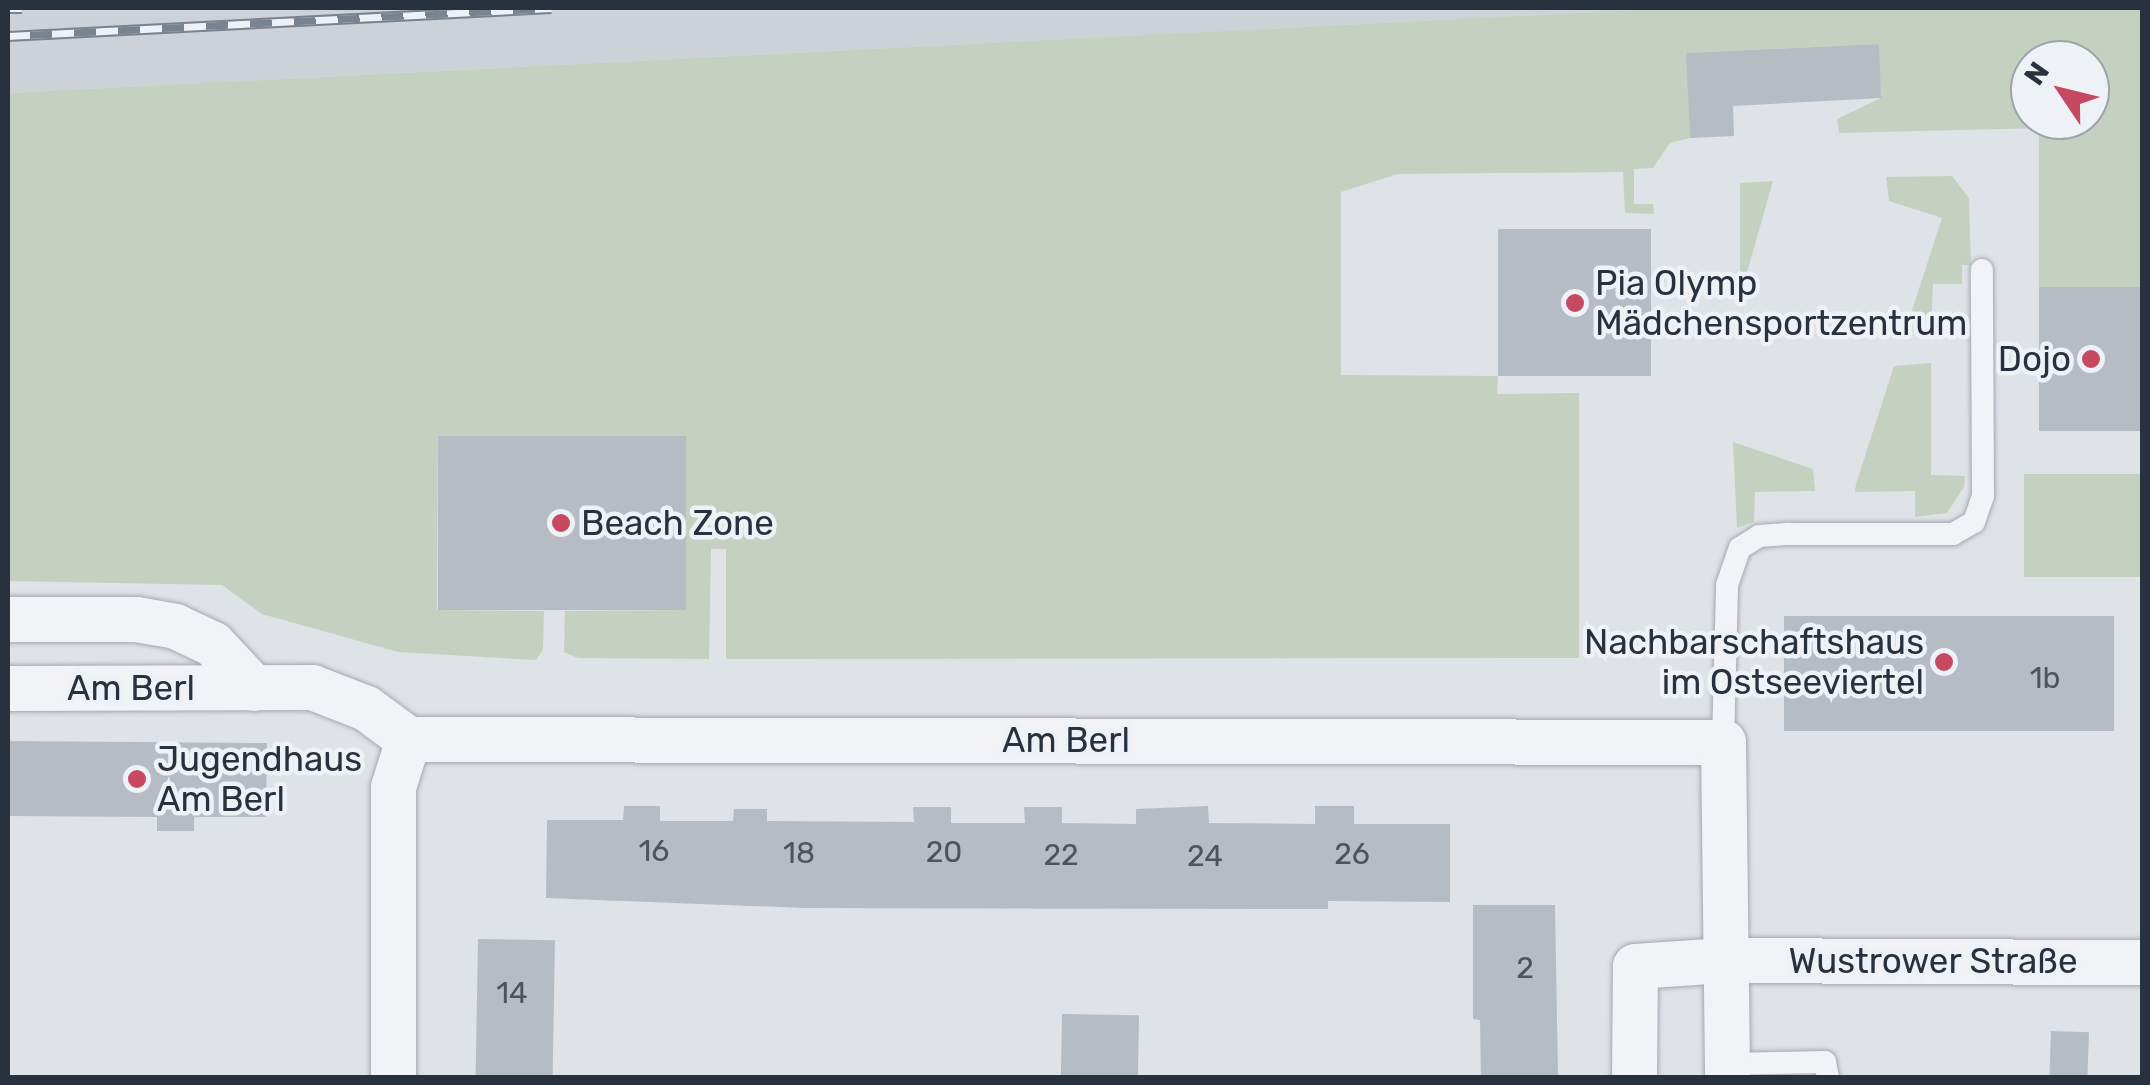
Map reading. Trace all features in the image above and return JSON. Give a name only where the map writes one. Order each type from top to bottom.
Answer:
[{"type":"street","name":"Am Berl","points":[[8,619],[175,626],[214,644],[254,688]]},
{"type":"street","name":"Am Berl","points":[[8,688],[312,687],[341,696],[408,740],[1724,742]]},
{"type":"street","points":[[393,1078],[393,787],[408,740]]},
{"type":"street","points":[[1724,742],[1727,1071]]},
{"type":"street","name":"Wustrower Straße","points":[[1634,1078],[1634,966],[1724,960],[2142,962]]},
{"type":"lane","points":[[1724,742],[1727,586],[1740,548],[1759,536],[1953,534],[1974,522],[1982,496],[1982,270]]},
{"type":"lane","points":[[1727,1071],[1824,1062],[1828,1078]]},
{"type":"shaded area","points":[[8,8],[1678,8],[8,93]]},
{"type":"green space","points":[[1675,8],[2142,8],[2142,287],[2039,287],[2039,140],[2110,140],[2110,40],[2010,40],[2010,129],[1839,133],[1837,119],[1881,98],[1878,44],[1687,53],[1690,138],[1670,143],[1653,168],[1634,169],[1634,204],[1653,204],[1654,214],[1625,213],[1623,172],[1398,174],[1341,192],[1341,375],[1498,376],[1497,394],[1579,393],[1579,658],[726,659],[726,549],[711,549],[709,659],[578,658],[564,652],[565,611],[685,610],[685,436],[438,436],[437,610],[544,611],[543,650],[536,660],[398,652],[262,614],[222,585],[8,581],[8,93]]},
{"type":"green space","points":[[1952,176],[1969,198],[1971,265],[1962,265],[1962,284],[1933,284],[1931,332],[1905,332],[1942,218],[1889,201],[1886,177]]},
{"type":"green space","points":[[1773,181],[1740,297],[1740,183]]},
{"type":"green space","points":[[1931,363],[1931,475],[1965,476],[1964,487],[1947,513],[1915,517],[1915,491],[1855,492],[1894,366]]},
{"type":"green space","points":[[1733,442],[1813,469],[1815,491],[1755,492],[1754,522],[1737,528]]},
{"type":"green space","points":[[2024,474],[2142,474],[2142,577],[2024,577]]},
{"type":"building","points":[[1879,44],[1881,98],[1733,106],[1734,136],[1690,138],[1686,53]]},
{"type":"building","name":"Pia Olymp Mädchensportzentrum","points":[[1498,229],[1651,229],[1651,376],[1498,376]]},
{"type":"building","name":"Dojo","points":[[2039,287],[2142,287],[2142,431],[2039,431]]},
{"type":"building","name":"Beach Zone","points":[[438,436],[686,436],[686,610],[438,610]]},
{"type":"building","points":[[1784,616],[2114,616],[2114,731],[1784,731]]},
{"type":"building","name":"Jugendhaus Am Berl","points":[[8,741],[267,743],[266,817],[194,817],[194,831],[157,831],[157,817],[8,816]]},
{"type":"building","points":[[624,806],[660,806],[660,821],[733,821],[734,809],[767,809],[767,821],[914,822],[913,807],[951,807],[951,823],[1025,823],[1024,807],[1062,807],[1062,823],[1136,824],[1136,809],[1208,806],[1209,823],[1315,824],[1315,806],[1354,806],[1354,824],[1450,824],[1450,902],[1328,901],[1328,909],[805,908],[546,898],[547,820],[623,820]]},
{"type":"building","points":[[1473,905],[1555,905],[1558,1075],[1481,1078],[1480,1020],[1473,1019]]},
{"type":"building","points":[[478,939],[555,940],[553,1078],[476,1078]]},
{"type":"building","points":[[1062,1014],[1139,1015],[1138,1078],[1061,1078]]},
{"type":"building","points":[[2051,1031],[2089,1032],[2087,1078],[2049,1078]]},
{"type":"railway","points":[[8,8],[22,8]]},
{"type":"railway","points":[[8,36],[551,8]]},
{"type":"place","name":"Pia Olymp Mädchensportzentrum","points":[[1575,303]]},
{"type":"place","name":"Dojo","points":[[2091,359]]},
{"type":"place","name":"Beach Zone","points":[[561,523]]},
{"type":"place","name":"Nachbarschaftshaus im Ostseeviertel","points":[[1944,662]]},
{"type":"place","name":"Jugendhaus Am Berl","points":[[137,779]]}]
